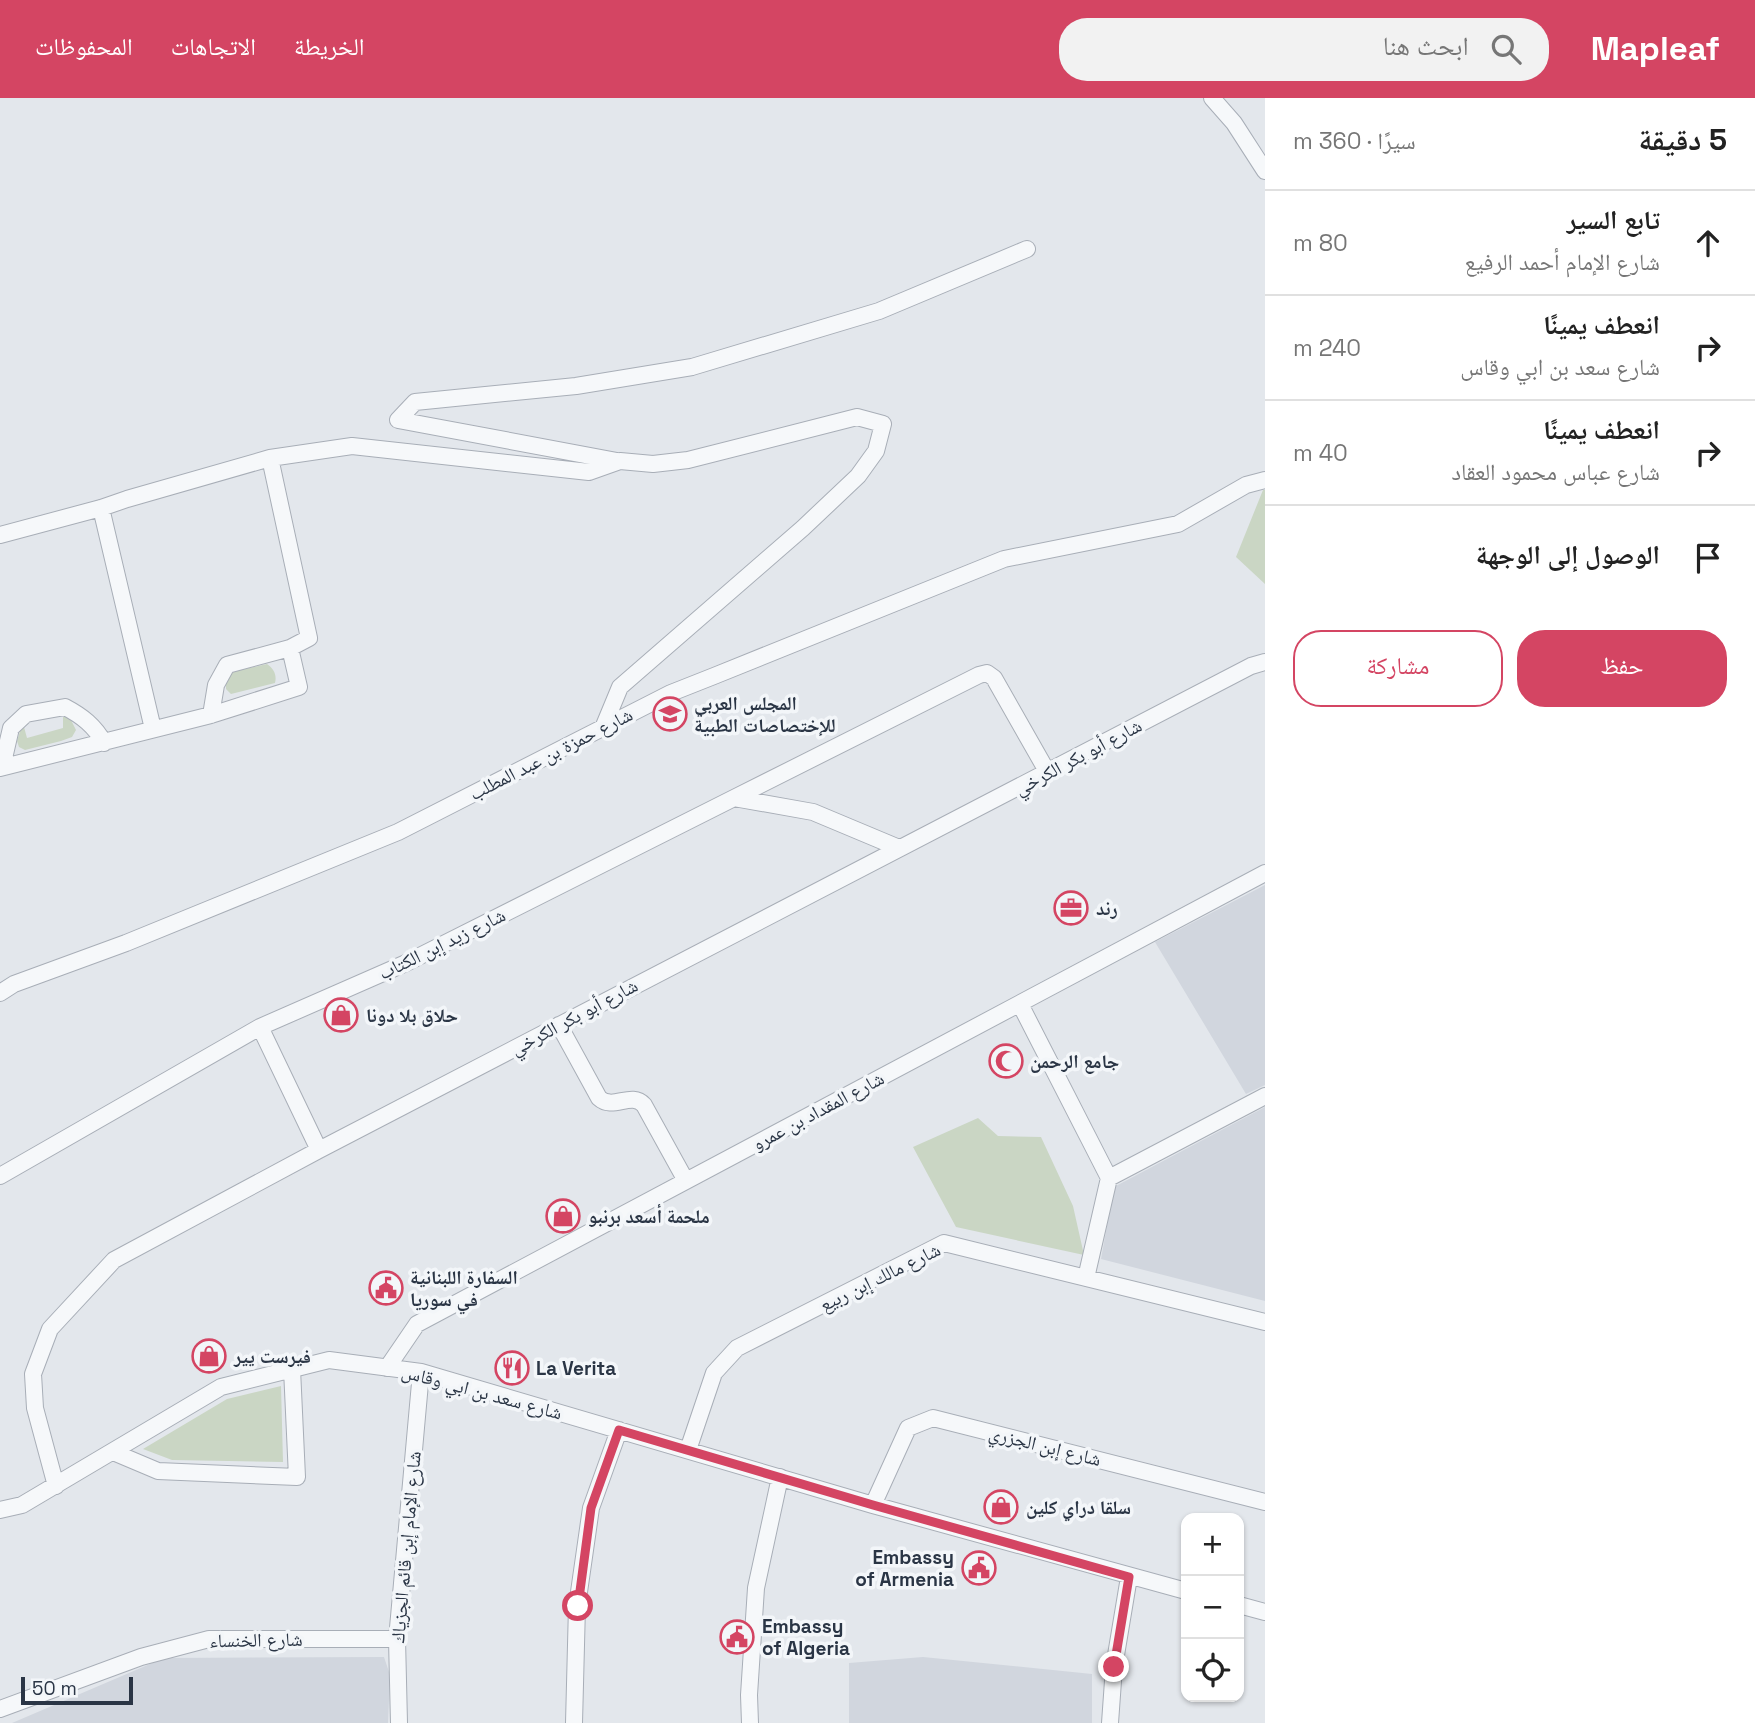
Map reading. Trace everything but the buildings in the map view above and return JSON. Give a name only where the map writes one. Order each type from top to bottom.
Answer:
[{"type":"street","points":[[1212,98],[1234,123],[1265,172]]},
{"type":"street","points":[[603,728],[620,687],[803,528],[858,476],[876,451],[883,424],[857,417],[688,460],[653,464],[620,461],[398,420],[415,402],[576,386],[692,367],[879,311],[1027,248]]},
{"type":"street","points":[[0,535],[270,458],[352,446],[589,472],[620,461]]},
{"type":"street","points":[[212,715],[216,685],[227,665],[290,648],[309,638],[270,458]]},
{"type":"street","name":"شارع حمزة بن عبد المطلب","points":[[0,993],[14,984],[126,943],[398,832],[671,693],[1003,559],[1178,524],[1246,485],[1265,480]]},
{"type":"street","points":[[101,508],[153,729]]},
{"type":"street","points":[[104,743],[99,733],[83,717],[65,707],[26,714],[11,729],[1,767],[104,743],[212,715],[299,687],[290,648]]},
{"type":"street","name":"شارع أبو بكر الكرخي","points":[[56,1486],[35,1408],[33,1374],[50,1329],[114,1260],[319,1150],[899,848],[1251,666],[1265,662]]},
{"type":"street","name":"شارع زيد إبن الكتاب","points":[[0,1177],[260,1027],[406,963],[979,675],[987,673],[994,678],[1048,773]]},
{"type":"street","points":[[734,797],[813,812],[899,848]]},
{"type":"street","name":"شارع المقداد بن عمرو","points":[[387,1368],[417,1324],[1265,873]]},
{"type":"street","points":[[1020,1004],[1109,1178],[1086,1278]]},
{"type":"street","points":[[559,1025],[599,1098],[612,1104],[635,1099],[640,1101],[687,1181]]},
{"type":"street","points":[[260,1027],[319,1150]]},
{"type":"street","points":[[1109,1178],[1265,1096]]},
{"type":"street","name":"شارع مالك إبن ربيع","points":[[688,1450],[714,1373],[737,1348],[944,1243],[1265,1322]]},
{"type":"street","name":"شارع سعد بن ابي وقاس","points":[[0,1510],[22,1505],[56,1486],[220,1387],[330,1360],[421,1372],[873,1505],[1181,1590]]},
{"type":"street","points":[[113,1452],[158,1471],[297,1477],[292,1369]]},
{"type":"street","name":"شارع الإمام إبن قائم الجزياك","points":[[399,1723],[397,1639],[421,1372]]},
{"type":"street","name":"شارع إبن الجزري","points":[[873,1505],[908,1428],[933,1418],[1265,1502]]},
{"type":"street","points":[[573,1723],[578,1606],[591,1508],[619,1430]]},
{"type":"street","points":[[750,1723],[755,1588],[780,1477]]},
{"type":"street","points":[[1110,1723],[1114,1667],[1129,1577]]},
{"type":"street","points":[[1244,1606],[1265,1612]]},
{"type":"street","name":"شارع الخنساء","points":[[0,1709],[141,1657],[209,1639],[397,1639]]},
{"type":"shaded area","points":[[1265,885],[1265,1085],[1246,1094],[1155,942]]},
{"type":"shaded area","points":[[1265,1107],[1265,1301],[1101,1259],[1114,1187]]},
{"type":"shaded area","points":[[384,1657],[390,1675],[388,1723],[12,1723],[164,1658]]},
{"type":"shaded area","points":[[923,1657],[1092,1674],[1092,1723],[849,1723],[849,1663]]},
{"type":"green space","points":[[1265,490],[1265,584],[1236,557]]},
{"type":"green space","points":[[267,664],[274,672],[275,683],[231,694],[226,689],[231,672]]},
{"type":"green space","points":[[69,716],[76,730],[72,737],[25,750],[19,747],[17,741],[21,728],[24,727],[27,738],[63,728],[63,717]]},
{"type":"green space","points":[[978,1118],[998,1136],[1041,1137],[1073,1206],[1084,1255],[956,1227],[913,1147]]},
{"type":"green space","points":[[281,1386],[283,1462],[172,1460],[143,1449],[227,1399]]},
{"type":"place","name":"المجلس العربي للإختصاصات الطبية","points":[[670,714]]},
{"type":"place","name":"رند","points":[[1071,908]]},
{"type":"place","name":"حلاق بلا دونا","points":[[341,1015]]},
{"type":"place","name":"جامع الرحمن","points":[[1006,1061]]},
{"type":"place","name":"ملحمة أسعد برنبو","points":[[563,1216]]},
{"type":"place","name":"السفارة اللبنانية في سوريا","points":[[386,1288]]},
{"type":"place","name":"فيرست يير","points":[[209,1356]]},
{"type":"place","name":"La Verita","points":[[512,1368]]},
{"type":"place","name":"سلقا دراي كلين","points":[[1001,1507]]},
{"type":"place","name":"Embassy of Armenia","points":[[979,1568]]},
{"type":"place","name":"Embassy of Algeria","points":[[737,1637]]},
{"type":"route","points":[[578,1606],[591,1508],[619,1430],[1129,1577],[1114,1667]]}]
